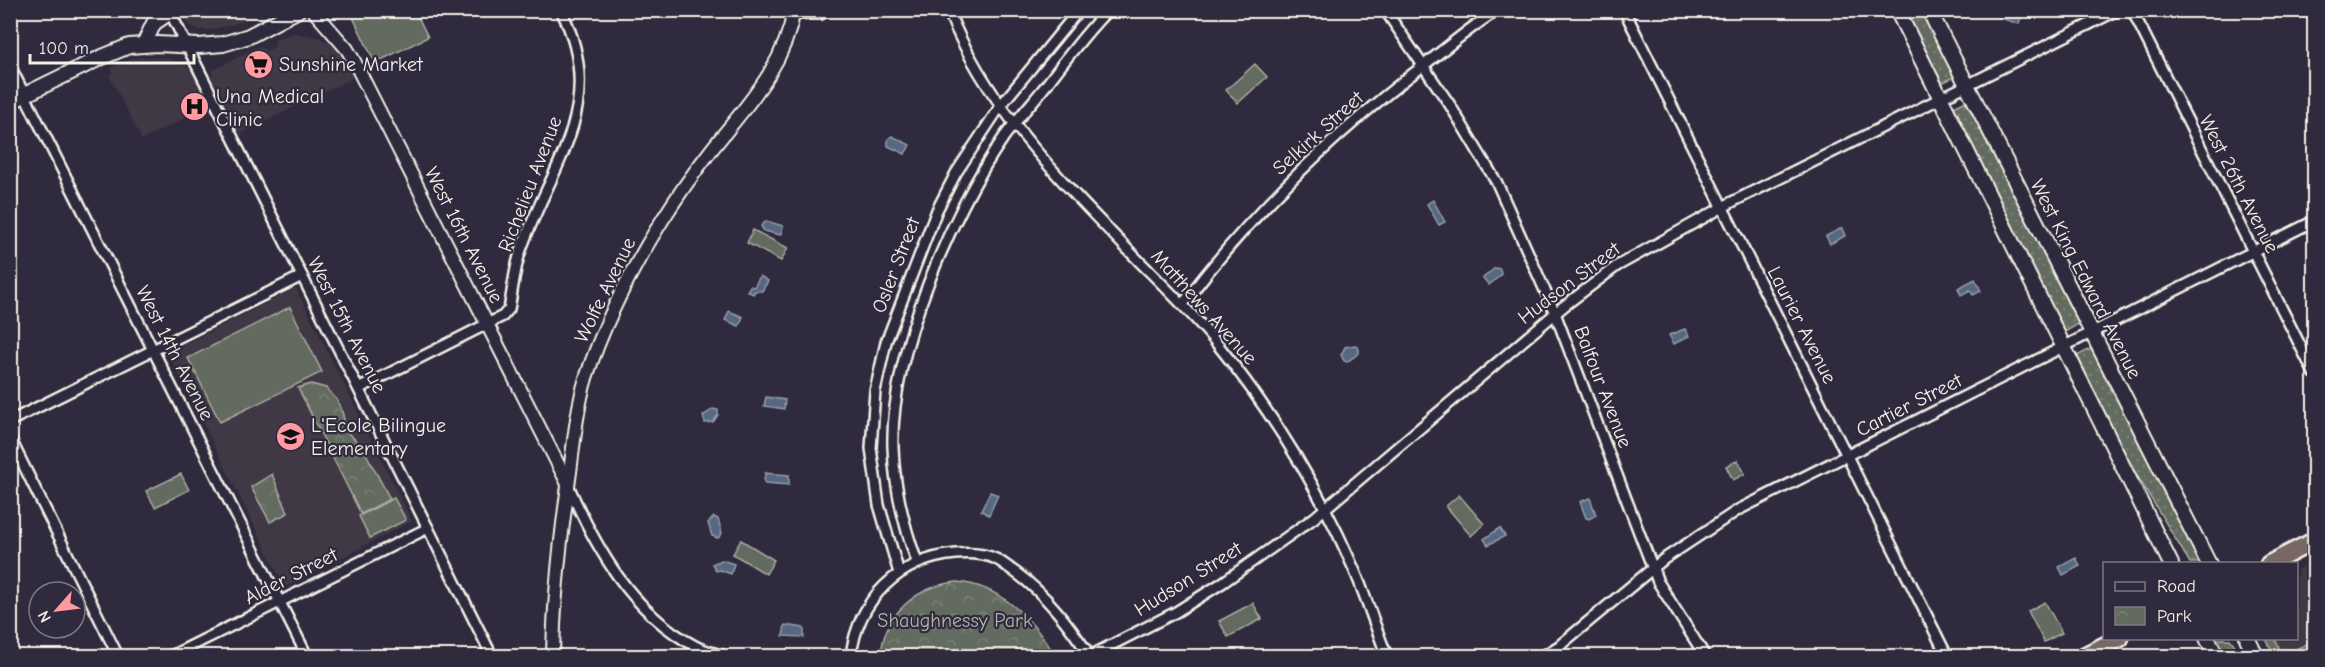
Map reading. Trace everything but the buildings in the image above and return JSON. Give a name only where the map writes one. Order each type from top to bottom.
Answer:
[{"type":"highway","points":[[2273,562],[2314,541]]},
{"type":"highway","points":[[2084,657],[2118,640]]},
{"type":"main road","points":[[10,102],[112,52],[129,46],[144,44],[210,46],[236,41],[298,10]]},
{"type":"main road","points":[[1897,10],[2170,562]]},
{"type":"main road","name":"West King Edward Avenue","points":[[1929,10],[2208,562]]},
{"type":"main road","points":[[144,44],[154,23],[169,11]]},
{"type":"main road","points":[[2208,640],[2216,657]]},
{"type":"main road","points":[[2248,640],[2256,657]]},
{"type":"street","name":"West 16th Avenue","points":[[313,10],[347,49],[354,61],[568,485]]},
{"type":"street","name":"Richelieu Avenue","points":[[360,388],[503,316],[509,309],[520,253],[574,130],[580,102],[576,54],[568,23],[561,10]]},
{"type":"street","name":"Wolfe Avenue","points":[[553,657],[555,588],[580,400],[586,378],[613,312],[646,248],[680,194],[769,77],[781,53],[794,12],[821,14],[827,10]]},
{"type":"street","name":"Matthews Avenue","points":[[948,10],[960,41],[1015,124],[1087,206],[1183,304],[1255,392],[1325,509],[1354,568],[1387,657]]},
{"type":"street","name":"Osler Street","points":[[899,573],[879,506],[871,448],[875,391],[886,342],[937,210],[956,173],[1001,105],[1079,10]]},
{"type":"street","name":"Osler Street","points":[[917,562],[898,489],[893,447],[896,396],[924,295],[956,220],[992,156],[1089,30],[1108,10]]},
{"type":"street","name":"Balfour Avenue","points":[[1384,10],[1450,105],[1497,183],[1556,313],[1658,582],[1705,657]]},
{"type":"street","name":"Selkirk Street","points":[[1183,304],[1242,231],[1300,171],[1356,120],[1497,10]]},
{"type":"street","name":"Laurier Avenue","points":[[1624,10],[1947,657]]},
{"type":"street","name":"Hudson Street","points":[[1090,657],[1176,612],[1222,583],[1325,509],[1556,313],[1617,266],[1722,207],[2118,10]]},
{"type":"street","name":"West 26th Avenue","points":[[2132,10],[2314,373]]},
{"type":"street","name":"West 15th Avenue","points":[[169,11],[360,388],[492,657]]},
{"type":"street","name":"West 14th Avenue","points":[[10,66],[307,657]]},
{"type":"street","name":"Cartier Street","points":[[1543,657],[1652,568],[1703,531],[1738,510],[2314,221]]},
{"type":"street","points":[[10,421],[302,276]]},
{"type":"street","points":[[10,438],[118,657]]},
{"type":"street","points":[[568,485],[588,529],[607,560],[644,608],[671,632],[688,642],[725,657]]},
{"type":"street","name":"Alder Street","points":[[171,657],[428,528]]},
{"type":"street","points":[[851,657],[852,646],[865,612],[879,590],[899,573],[917,562],[940,556],[972,553],[996,559],[1031,584],[1058,611],[1090,657]]},
{"type":"shaded area","points":[[180,11],[267,11],[241,22],[210,30],[200,30],[188,25]]},
{"type":"shaded area","points":[[295,33],[318,37],[336,47],[354,77],[240,134],[212,79],[212,71],[259,46],[267,51],[274,47],[275,39]]},
{"type":"shaded area","points":[[134,58],[166,58],[185,64],[192,72],[209,105],[142,140],[109,75],[112,73],[111,67]]},
{"type":"shaded area","name":"L'Ecole Bilingue Elementary","points":[[296,288],[412,521],[285,587],[168,353]]},
{"type":"shaded area","points":[[2314,561],[2314,656],[2274,656],[2266,640],[2298,640],[2298,569]]},
{"type":"green space","points":[[350,11],[415,11],[428,37],[375,63]]},
{"type":"green space","points":[[1903,11],[1923,11],[1956,76],[1940,84]]},
{"type":"green space","points":[[1255,64],[1267,77],[1238,103],[1226,90]]},
{"type":"green space","points":[[1968,100],[2080,323],[2065,332],[1953,111],[1952,108]]},
{"type":"green space","points":[[753,230],[788,248],[781,261],[747,243]]},
{"type":"green space","points":[[290,307],[322,372],[220,422],[188,358]]},
{"type":"green space","points":[[2092,348],[2199,562],[2189,562],[2132,467],[2077,356]]},
{"type":"green space","points":[[311,384],[326,388],[337,400],[347,432],[362,446],[390,499],[361,514],[298,388]]},
{"type":"green space","points":[[1738,460],[1745,474],[1733,480],[1726,466]]},
{"type":"green space","points":[[181,474],[189,490],[155,507],[146,491]]},
{"type":"green space","points":[[272,474],[288,513],[270,522],[251,487]]},
{"type":"green space","points":[[1459,495],[1484,524],[1471,536],[1446,506]]},
{"type":"green space","points":[[394,498],[406,520],[370,538],[359,516]]},
{"type":"green space","points":[[741,540],[774,560],[766,574],[733,554]]},
{"type":"green space","name":"Shaughnessy Park","points":[[957,582],[988,590],[1015,607],[1037,630],[1056,656],[881,656],[888,627],[905,605],[929,589]]},
{"type":"green space","points":[[2045,602],[2062,633],[2044,642],[2028,611]]},
{"type":"green space","points":[[1253,603],[1262,619],[1228,637],[1219,621]]},
{"type":"green space","points":[[2215,640],[2231,640],[2243,656],[2223,656]]},
{"type":"green space","points":[[2267,640],[2275,640],[2283,656],[2275,656]]},
{"type":"green space","points":[[2314,640],[2314,656],[2283,656]]},
{"type":"water","points":[[2002,11],[2022,14],[2019,24],[2000,18]]},
{"type":"water","points":[[892,136],[910,145],[905,154],[888,146],[888,139]]},
{"type":"water","points":[[1433,200],[1445,222],[1439,225],[1427,204]]},
{"type":"water","points":[[766,221],[783,226],[781,235],[764,231],[761,226]]},
{"type":"water","points":[[1842,228],[1845,236],[1830,244],[1826,236]]},
{"type":"water","points":[[1495,268],[1500,269],[1501,275],[1489,285],[1483,278]]},
{"type":"water","points":[[760,276],[768,281],[762,291],[755,291],[753,294],[747,291],[750,286],[754,287]]},
{"type":"water","points":[[1975,279],[1981,291],[1973,295],[1970,290],[1961,295],[1958,288]]},
{"type":"water","points":[[729,311],[743,317],[739,326],[725,320]]},
{"type":"water","points":[[1685,329],[1689,336],[1674,344],[1669,335]]},
{"type":"water","points":[[1355,345],[1359,353],[1347,362],[1344,361],[1341,355],[1345,347]]},
{"type":"water","points":[[766,397],[785,400],[784,409],[764,406]]},
{"type":"water","points":[[713,409],[718,410],[718,415],[713,422],[705,423],[703,416]]},
{"type":"water","points":[[765,473],[789,475],[789,485],[764,483]]},
{"type":"water","points":[[990,492],[998,495],[989,515],[981,511]]},
{"type":"water","points":[[1590,498],[1596,515],[1589,519],[1586,518],[1580,502]]},
{"type":"water","points":[[714,517],[718,519],[722,533],[718,538],[712,536],[708,523]]},
{"type":"water","points":[[1500,528],[1505,536],[1488,545],[1484,539]]},
{"type":"water","points":[[2076,558],[2080,566],[2063,575],[2059,567]]},
{"type":"water","points":[[722,560],[734,564],[731,574],[716,571],[712,564]]},
{"type":"water","points":[[785,625],[804,628],[804,637],[783,636]]},
{"type":"place","name":"Sunshine Market","points":[[258,64]]},
{"type":"place","name":"Una Medical Clinic","points":[[195,107]]},
{"type":"place","name":"L'Ecole Bilingue Elementary","points":[[290,437]]}]
